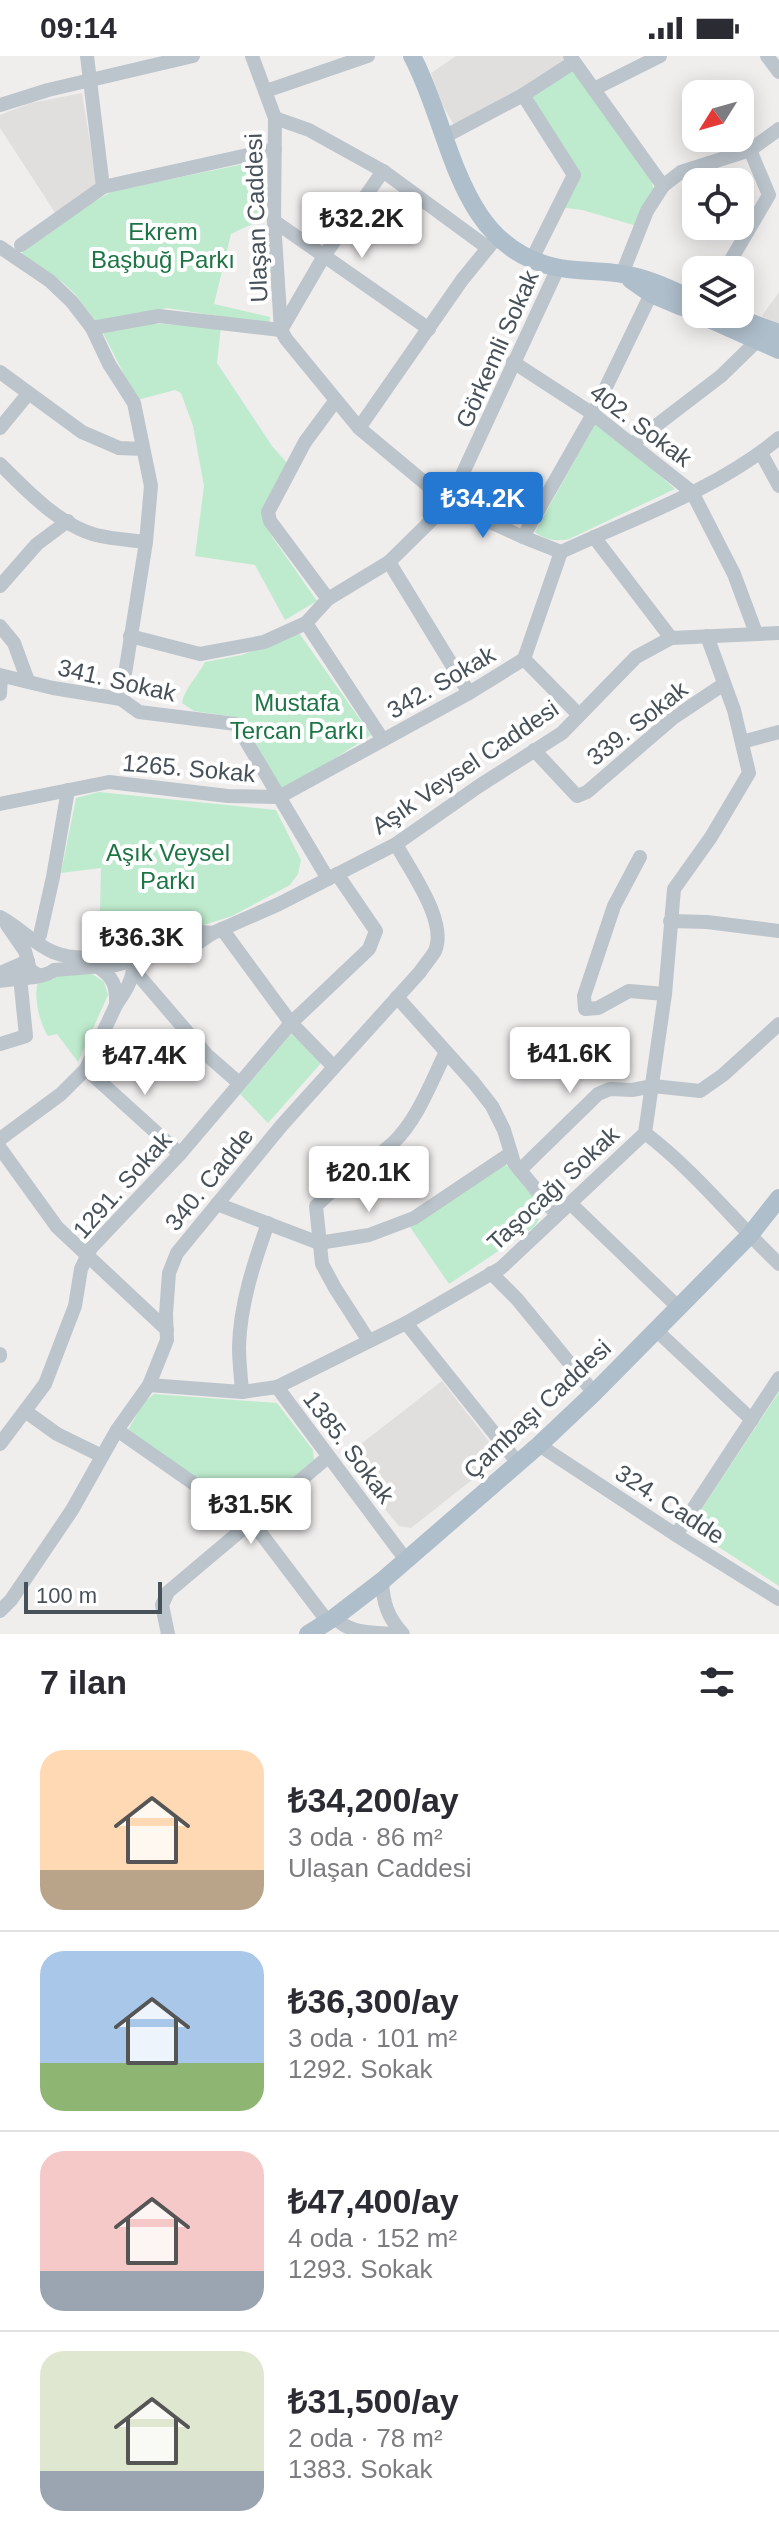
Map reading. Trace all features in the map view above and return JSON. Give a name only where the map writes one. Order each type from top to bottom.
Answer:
[{"type":"main road","points":[[412,56],[423,76],[467,196],[492,243],[531,261],[558,268],[622,274],[657,282],[682,294]]},
{"type":"main road","points":[[420,56],[423,76]]},
{"type":"main road","points":[[622,274],[651,294],[682,307]]},
{"type":"main road","points":[[754,324],[779,333]]},
{"type":"main road","points":[[730,328],[779,350]]},
{"type":"main road","name":"Çambaşı Caddesi","points":[[320,1627],[382,1581],[539,1445],[749,1236],[779,1198]]},
{"type":"street","points":[[87,56],[103,187]]},
{"type":"street","points":[[0,105],[48,90],[193,56]]},
{"type":"street","name":"Ulaşan Caddesi","points":[[252,56],[275,118],[274,221],[281,330],[359,428],[449,503],[561,552]]},
{"type":"street","points":[[266,91],[368,56]]},
{"type":"street","points":[[594,89],[660,56]]},
{"type":"street","points":[[767,56],[779,72]]},
{"type":"street","points":[[444,137],[523,95],[572,59],[663,186]]},
{"type":"street","points":[[523,95],[574,175],[531,261]]},
{"type":"street","points":[[275,118],[309,130],[383,171],[492,243],[462,280],[359,428]]},
{"type":"street","points":[[754,147],[779,129]]},
{"type":"street","points":[[21,245],[103,187],[275,149]]},
{"type":"street","points":[[622,274],[647,211],[663,186],[681,172],[744,152]]},
{"type":"street","points":[[733,256],[769,195],[751,152]]},
{"type":"street","points":[[92,328],[159,316],[281,330],[324,256],[383,171]]},
{"type":"street","points":[[274,221],[429,329]]},
{"type":"street","points":[[0,247],[50,281],[72,302],[92,328],[109,364],[134,403],[151,486],[146,542],[121,699]]},
{"type":"street","name":"Görkemli Sokak","points":[[130,636],[200,654],[264,642],[306,623],[328,599],[389,562],[449,503],[558,268]]},
{"type":"street","points":[[523,537],[593,414],[651,294]]},
{"type":"street","points":[[632,444],[721,376],[758,340]]},
{"type":"street","name":"402. Sokak","points":[[513,362],[593,414],[692,492],[734,574],[756,633]]},
{"type":"street","points":[[0,372],[82,432],[119,448],[143,449]]},
{"type":"street","points":[[0,428],[28,394]]},
{"type":"street","points":[[328,599],[270,521],[268,512],[305,442],[336,400]]},
{"type":"street","points":[[561,552],[692,492],[761,453],[779,438]]},
{"type":"street","points":[[761,453],[779,486]]},
{"type":"street","points":[[0,464],[45,508],[68,521],[93,534],[146,542]]},
{"type":"street","points":[[0,586],[37,544],[68,521]]},
{"type":"street","points":[[594,537],[671,638]]},
{"type":"street","name":"342. Sokak","points":[[279,797],[469,693],[524,659],[561,552]]},
{"type":"street","points":[[389,562],[469,693]]},
{"type":"street","points":[[306,623],[383,740]]},
{"type":"street","points":[[0,626],[14,643],[28,681]]},
{"type":"street","name":"Aşık Veysel Caddesi","points":[[0,981],[47,976],[54,970],[134,966],[198,943],[396,844],[562,733],[636,657],[671,638],[779,633]]},
{"type":"street","name":"Taşocağı Sokak","points":[[277,1387],[406,1323],[501,1268],[645,1133],[665,994],[674,889],[711,837],[749,773],[707,636]]},
{"type":"street","points":[[524,659],[579,715]]},
{"type":"street","points":[[0,694],[1,676]]},
{"type":"street","name":"341. Sokak","points":[[1,676],[121,699],[139,712],[236,724],[279,797],[333,876]]},
{"type":"street","name":"339. Sokak","points":[[534,750],[577,796],[587,792],[673,718],[724,684]]},
{"type":"street","points":[[742,742],[779,732]]},
{"type":"street","name":"1265. Sokak","points":[[0,804],[109,782],[228,796],[279,797]]},
{"type":"street","points":[[46,945],[53,877],[68,790]]},
{"type":"street","name":"340. Cadde","points":[[0,1611],[11,1600],[72,1510],[117,1430],[149,1385],[167,1340],[169,1273],[177,1253],[333,1066],[420,972],[435,950],[438,933],[435,917],[396,844]]},
{"type":"street","points":[[640,857],[614,906],[584,996],[585,1009],[598,1008],[629,991],[665,994]]},
{"type":"street","name":"1291. Sokak","points":[[0,1444],[45,1384],[75,1306],[81,1269],[91,1248],[180,1154],[291,1023],[369,949],[376,931],[333,876]]},
{"type":"street","points":[[1,918],[46,945],[57,961],[54,970]]},
{"type":"street","points":[[1,918],[17,937],[30,970],[38,975]]},
{"type":"street","points":[[670,921],[779,931]]},
{"type":"street","points":[[218,931],[291,1023],[333,1066]]},
{"type":"street","name":"Aşık Veysel Caddesi","points":[[46,945],[103,958],[201,932],[218,931]]},
{"type":"street","points":[[0,973],[28,961],[35,949],[46,945]]},
{"type":"street","points":[[97,966],[111,976],[117,989],[116,1005]]},
{"type":"street","points":[[0,1139],[61,1094],[86,1069],[127,988],[134,966]]},
{"type":"street","points":[[134,966],[207,1055],[239,1083]]},
{"type":"street","points":[[0,1044],[26,1036],[20,977]]},
{"type":"street","points":[[397,997],[492,1106],[520,1170],[557,1215]]},
{"type":"street","points":[[520,1170],[598,1094],[610,1089],[632,1090],[653,1086],[700,1091],[723,1075],[779,1024]]},
{"type":"street","points":[[369,1341],[322,1264],[316,1206],[335,1186],[394,1142],[418,1109],[446,1052]]},
{"type":"street","points":[[86,1069],[180,1154]]},
{"type":"street","points":[[645,1133],[673,1154],[779,1264]]},
{"type":"street","points":[[0,1148],[57,1227],[167,1330]]},
{"type":"street","points":[[217,1204],[319,1243],[369,1235],[414,1218],[511,1153]]},
{"type":"street","points":[[570,1203],[678,1307]]},
{"type":"street","points":[[242,1392],[239,1346],[244,1305],[268,1223]]},
{"type":"street","points":[[491,1273],[517,1299],[594,1393]]},
{"type":"street","points":[[406,1323],[518,1463]]},
{"type":"street","points":[[656,1330],[752,1420]]},
{"type":"street","points":[[676,1535],[779,1378]]},
{"type":"street","name":"1385. Sokak","points":[[149,1385],[242,1392],[277,1387],[406,1560]]},
{"type":"street","points":[[25,1411],[57,1434],[102,1456]]},
{"type":"street","points":[[117,1430],[256,1527],[320,1627],[341,1624],[351,1630],[393,1634]]},
{"type":"street","name":"324. Cadde","points":[[539,1445],[779,1599]]},
{"type":"street","points":[[168,1634],[162,1605],[168,1592],[328,1457]]},
{"type":"street","points":[[382,1581],[385,1607],[394,1625],[403,1634]]},
{"type":"shaded area","points":[[456,56],[565,56],[568,61],[455,127],[442,104],[431,73]]},
{"type":"shaded area","points":[[82,93],[97,186],[56,214],[0,128],[0,115],[31,103]]},
{"type":"shaded area","points":[[779,292],[779,325],[762,316]]},
{"type":"shaded area","points":[[442,1381],[501,1457],[411,1528],[399,1526],[343,1458]]},
{"type":"green space","points":[[571,68],[651,178],[654,192],[637,226],[582,210],[559,207],[577,174],[527,95]]},
{"type":"green space","name":"Ekrem Başbuğ Parkı","points":[[259,161],[266,167],[261,220],[231,234],[214,304],[270,317],[269,324],[167,308],[96,322],[61,281],[22,257],[22,253],[89,204],[113,191]]},
{"type":"green space","points":[[142,323],[221,327],[217,363],[272,446],[288,464],[263,520],[317,601],[285,620],[255,565],[195,556],[204,486],[193,426],[181,393],[175,390],[137,400],[102,331]]},
{"type":"green space","points":[[595,424],[675,489],[569,539],[543,537],[535,532]]},
{"type":"green space","name":"Mustafa Tercan Parkı","points":[[299,633],[371,735],[283,792],[242,718],[194,711],[182,703],[205,662],[242,655]]},
{"type":"green space","name":"Aşık Veysel Parkı","points":[[99,792],[276,810],[301,860],[298,874],[290,885],[232,916],[178,933],[92,946],[100,909],[101,868],[61,873],[76,798]]},
{"type":"green space","points":[[92,974],[104,982],[108,995],[78,1062],[57,1034],[48,1036],[45,1031],[38,1009],[37,986],[39,980],[54,979],[57,975]]},
{"type":"green space","points":[[291,1034],[322,1062],[268,1123],[240,1094]]},
{"type":"green space","points":[[505,1164],[526,1186],[539,1206],[540,1216],[533,1228],[449,1284],[410,1227]]},
{"type":"green space","points":[[779,1392],[779,1586],[689,1528]]},
{"type":"green space","points":[[154,1394],[277,1403],[313,1450],[314,1460],[248,1515],[128,1430],[144,1402]]}]
